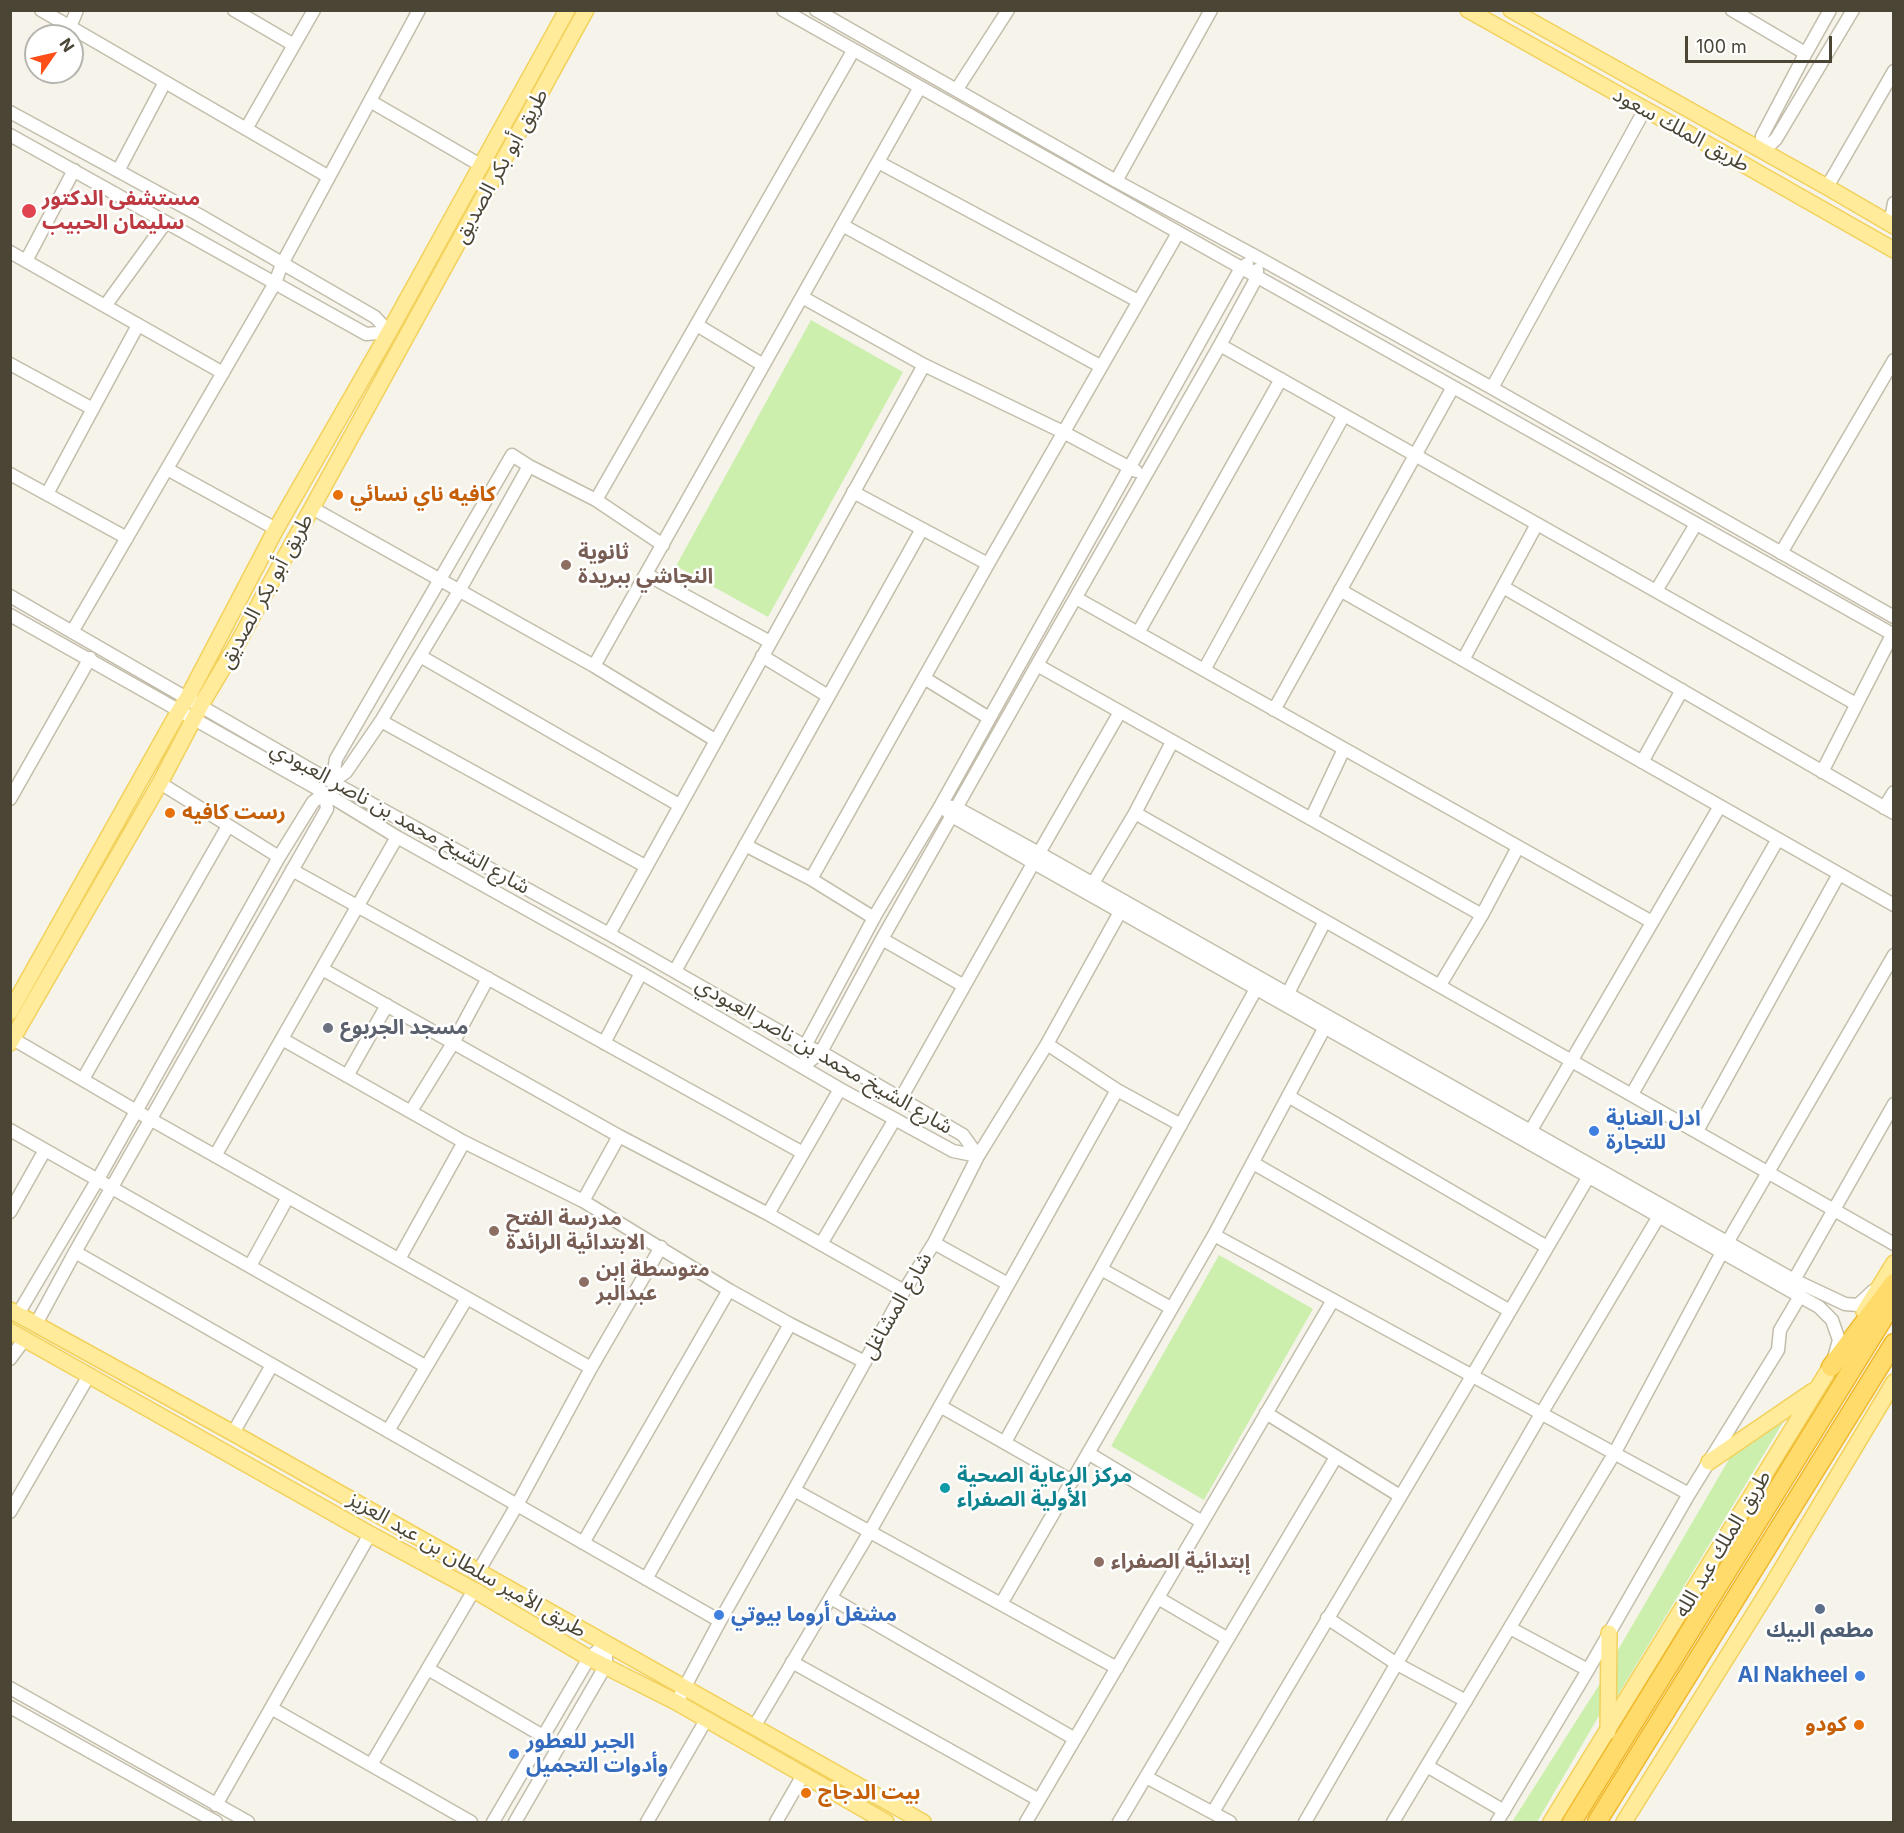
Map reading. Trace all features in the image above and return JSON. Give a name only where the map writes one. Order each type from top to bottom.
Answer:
[{"type":"highway","points":[[1831,1367],[1888,1282]]},
{"type":"highway","name":"طريق الملك عبد الله","points":[[1572,1822],[1893,1301]]},
{"type":"highway","name":"طريق الملك عبد الله","points":[[1597,1822],[1893,1343]]},
{"type":"main road","name":"طريق أبو بكر الصديق","points":[[12,1041],[194,720],[194,701],[276,529],[389,332],[567,10]]},
{"type":"main road","name":"طريق أبو بكر الصديق","points":[[10,1012],[179,711],[194,701],[236,646],[586,10]]},
{"type":"main road","name":"طريق الملك سعود","points":[[1468,10],[1893,250]]},
{"type":"main road","name":"طريق الملك سعود","points":[[1511,10],[1892,224]]},
{"type":"main road","points":[[1741,163],[1757,147]]},
{"type":"main road","points":[[1888,1282],[1893,1263]]},
{"type":"main road","name":"طريق الأمير سلطان بن عبد العزيز","points":[[14,1312],[233,1432],[923,1822]]},
{"type":"main road","name":"طريق الأمير سلطان بن عبد العزيز","points":[[10,1331],[88,1377],[474,1590],[589,1658],[676,1702],[886,1822]]},
{"type":"main road","name":"طريق الملك عبد الله","points":[[1551,1822],[1831,1367]]},
{"type":"main road","points":[[1624,1822],[1767,1594],[1893,1382]]},
{"type":"main road","points":[[1709,1462],[1818,1388]]},
{"type":"main road","points":[[1608,1732],[1610,1633]]},
{"type":"street","points":[[41,10],[65,24]]},
{"type":"street","points":[[71,24],[77,10]]},
{"type":"street","points":[[234,10],[294,45]]},
{"type":"street","points":[[246,129],[314,10]]},
{"type":"street","points":[[72,632],[275,283],[282,264],[419,10]]},
{"type":"street","points":[[783,10],[1893,635],[1822,772]]},
{"type":"street","points":[[816,10],[1116,181],[1257,256],[1492,388],[1893,617]]},
{"type":"street","points":[[957,89],[1008,10]]},
{"type":"street","points":[[1116,181],[1211,10]]},
{"type":"street","points":[[1732,10],[1805,53]]},
{"type":"street","points":[[1757,147],[1805,53],[1830,10]]},
{"type":"street","points":[[1757,147],[1776,140],[1853,10]]},
{"type":"street","points":[[84,35],[329,177]]},
{"type":"street","points":[[596,500],[853,51]]},
{"type":"street","points":[[1827,187],[1893,71]]},
{"type":"street","points":[[118,171],[165,82]]},
{"type":"street","points":[[594,666],[920,87]]},
{"type":"street","points":[[370,101],[482,166]]},
{"type":"street","points":[[1492,388],[1645,109]]},
{"type":"street","points":[[10,112],[375,317],[389,332]]},
{"type":"street","points":[[10,135],[366,334],[389,332]]},
{"type":"street","points":[[878,162],[1138,301]]},
{"type":"street","points":[[26,261],[74,170]]},
{"type":"street","points":[[1892,224],[1893,203]]},
{"type":"street","points":[[105,306],[166,222]]},
{"type":"street","points":[[842,225],[1100,366]]},
{"type":"street","points":[[811,879],[1100,366],[1178,233]]},
{"type":"street","points":[[10,252],[223,373]]},
{"type":"street","points":[[802,1067],[806,1046],[873,918],[941,805],[1241,268],[1257,256]]},
{"type":"street","points":[[802,1067],[820,1052],[1036,665],[1220,345],[1257,278],[1257,256]]},
{"type":"street","points":[[802,297],[924,365],[1063,432],[1130,469],[1147,475]]},
{"type":"street","points":[[47,494],[138,325]]},
{"type":"street","points":[[697,325],[763,365]]},
{"type":"street","points":[[1220,345],[1856,704]]},
{"type":"street","points":[[1781,553],[1893,360]]},
{"type":"street","points":[[10,364],[93,409]]},
{"type":"street","points":[[609,934],[924,365]]},
{"type":"street","points":[[1138,633],[1281,380]]},
{"type":"street","points":[[1274,710],[1453,387]]},
{"type":"street","points":[[1204,670],[1344,415]]},
{"type":"street","points":[[36,1324],[327,809],[336,759],[512,455],[596,500],[663,545]]},
{"type":"street","points":[[14,1312],[98,1179],[312,802],[346,772],[381,721],[459,591],[529,466]]},
{"type":"street","points":[[167,469],[276,529]]},
{"type":"street","points":[[10,474],[127,538]]},
{"type":"street","points":[[853,492],[988,564]]},
{"type":"street","points":[[312,508],[594,666],[715,740]]},
{"type":"street","points":[[1463,660],[1537,524]]},
{"type":"street","points":[[1656,591],[1696,524]]},
{"type":"street","points":[[675,971],[922,529]]},
{"type":"street","points":[[646,574],[770,642]]},
{"type":"street","points":[[1503,587],[1889,810],[1893,792]]},
{"type":"street","points":[[1340,590],[1893,905]]},
{"type":"street","name":"شارع الشيخ محمد بن ناصر العبودي","points":[[10,596],[194,701],[329,788],[397,837],[640,973],[840,1089],[953,1151],[978,1156]]},
{"type":"street","points":[[1076,598],[1652,922]]},
{"type":"street","name":"شارع الشيخ محمد بن ناصر العبودي","points":[[10,615],[90,658],[194,720],[609,934],[963,1135],[978,1156]]},
{"type":"street","points":[[420,656],[680,805]]},
{"type":"street","points":[[762,656],[828,696]]},
{"type":"street","points":[[10,799],[90,658]]},
{"type":"street","points":[[1036,665],[1482,915]]},
{"type":"street","points":[[924,678],[989,718]]},
{"type":"street","points":[[1642,762],[1682,690]]},
{"type":"street","points":[[900,1100],[1120,712]]},
{"type":"street","points":[[381,721],[645,866]]},
{"type":"street","points":[[1090,888],[1135,813],[1172,742]]},
{"type":"street","points":[[1311,819],[1344,749]]},
{"type":"street","points":[[160,783],[279,857]]},
{"type":"street","points":[[941,805],[1725,1248],[1818,1307],[1832,1320],[1839,1340],[1831,1367]]},
{"type":"street","points":[[1527,1136],[1720,806]]},
{"type":"street","points":[[1135,813],[1893,1244]]},
{"type":"street","points":[[83,1079],[228,826]]},
{"type":"street","points":[[215,1156],[397,837]]},
{"type":"street","points":[[1632,1094],[1778,839]]},
{"type":"street","points":[[745,845],[811,879],[873,918]]},
{"type":"street","points":[[1440,985],[1482,915],[1518,847]]},
{"type":"street","points":[[292,870],[803,1153]]},
{"type":"street","points":[[1697,1131],[1839,874]]},
{"type":"street","points":[[1090,888],[1120,912],[1256,989],[1285,999],[1325,1027],[1527,1136],[1588,1176],[1659,1216],[1845,1304],[1858,1305],[1888,1282]]},
{"type":"street","name":"شارع المشاغل","points":[[676,1702],[686,1688],[720,1621],[904,1290],[934,1242],[978,1156],[1047,1044],[1120,912]]},
{"type":"street","points":[[1285,999],[1325,921]]},
{"type":"street","points":[[882,939],[964,986]]},
{"type":"street","points":[[1394,1822],[1614,1454],[1725,1248],[1893,955]]},
{"type":"street","points":[[322,969],[619,1136],[768,1214],[904,1290]]},
{"type":"street","points":[[604,1042],[640,973]]},
{"type":"street","points":[[411,1111],[488,978]]},
{"type":"street","points":[[1005,1442],[1256,989]]},
{"type":"street","points":[[347,1076],[387,1005]]},
{"type":"street","points":[[1001,1604],[1214,1235],[1325,1027]]},
{"type":"street","points":[[282,1039],[464,1142],[583,1201],[729,1290],[865,1362]]},
{"type":"street","points":[[12,1041],[83,1079],[591,1368]]},
{"type":"street","points":[[1047,1044],[1117,1090],[1181,1125]]},
{"type":"street","points":[[768,1214],[840,1089]]},
{"type":"street","points":[[754,1727],[869,1533],[1117,1090]]},
{"type":"street","points":[[1288,1096],[1547,1247]]},
{"type":"street","points":[[1800,1296],[1794,1280],[1893,1104]]},
{"type":"street","points":[[821,1244],[895,1119]]},
{"type":"street","points":[[10,1130],[426,1366]]},
{"type":"street","points":[[583,1201],[619,1136]]},
{"type":"street","points":[[399,1260],[464,1142]]},
{"type":"street","points":[[10,1212],[45,1150]]},
{"type":"street","points":[[1252,1163],[1510,1311]]},
{"type":"street","points":[[1213,1812],[1588,1176]]},
{"type":"street","points":[[250,1266],[288,1197]]},
{"type":"street","points":[[1305,1822],[1541,1414],[1659,1216]]},
{"type":"street","points":[[1214,1235],[1689,1494]]},
{"type":"street","points":[[934,1242],[1008,1284]]},
{"type":"street","points":[[478,1572],[661,1247]]},
{"type":"street","points":[[75,1252],[720,1621]]},
{"type":"street","points":[[1101,1269],[1171,1308]]},
{"type":"street","points":[[584,1543],[729,1290]]},
{"type":"street","points":[[1497,1822],[1610,1633],[1689,1494],[1778,1350],[1780,1330],[1800,1296]]},
{"type":"street","points":[[388,1431],[466,1298]]},
{"type":"street","points":[[1026,1822],[1333,1300]]},
{"type":"street","points":[[646,1579],[790,1324]]},
{"type":"street","points":[[10,1359],[24,1340]]},
{"type":"street","points":[[233,1432],[272,1365]]},
{"type":"street","points":[[10,1512],[88,1377]]},
{"type":"street","points":[[940,1406],[1072,1481]]},
{"type":"street","points":[[1266,1413],[1400,1496]]},
{"type":"street","points":[[1088,1454],[1202,1522]]},
{"type":"street","points":[[1119,1822],[1336,1457]]},
{"type":"street","points":[[794,1490],[1117,1668]]},
{"type":"street","points":[[216,1805],[370,1534]]},
{"type":"street","points":[[371,1765],[474,1590]]},
{"type":"street","points":[[831,1598],[1075,1739]]},
{"type":"street","points":[[1158,1598],[1228,1639]]},
{"type":"street","points":[[1328,1618],[1397,1664],[1466,1701]]},
{"type":"street","points":[[1510,1628],[1588,1670]]},
{"type":"street","points":[[493,1822],[589,1658],[606,1644]]},
{"type":"street","points":[[515,1822],[606,1665],[606,1644]]},
{"type":"street","points":[[792,1662],[1039,1800]]},
{"type":"street","points":[[428,1669],[543,1736]]},
{"type":"street","points":[[10,1688],[248,1822]]},
{"type":"street","points":[[10,1707],[216,1822]]},
{"type":"street","points":[[271,1708],[471,1822]]},
{"type":"street","points":[[647,1822],[706,1720]]},
{"type":"street","points":[[1427,1766],[1504,1811]]},
{"type":"street","points":[[776,1822],[803,1775]]},
{"type":"street","points":[[1146,1777],[1230,1822]]},
{"type":"green space","points":[[811,320],[903,372],[768,617],[676,566]]},
{"type":"green space","points":[[1219,1255],[1313,1309],[1204,1500],[1111,1446]]},
{"type":"green space","points":[[1784,1421],[1615,1700],[1618,1650],[1732,1454]]},
{"type":"green space","points":[[1601,1682],[1600,1714],[1537,1822],[1512,1822]]},
{"type":"place","name":"مستشفى الدكتور سليمان الحبيب","points":[[29,211]]},
{"type":"place","name":"كافيه ناي نسائي","points":[[338,495]]},
{"type":"place","name":"ثانوية النجاشي ببريدة","points":[[566,565]]},
{"type":"place","name":"رست كافيه","points":[[170,813]]},
{"type":"place","name":"مسجد الجربوع","points":[[328,1028]]},
{"type":"place","name":"ادل العناية للتجارة","points":[[1594,1131]]},
{"type":"place","name":"مدرسة الفتح الابتدائية الرائدة","points":[[494,1231]]},
{"type":"place","name":"متوسطة إبن عبدالبر","points":[[584,1282]]},
{"type":"place","name":"مركز الرعاية الصحية الأولية الصفراء","points":[[945,1488]]},
{"type":"place","name":"إبتدائية الصفراء","points":[[1099,1562]]},
{"type":"place","name":"مطعم البيك","points":[[1820,1609]]},
{"type":"place","name":"مشغل أروما بيوتي","points":[[719,1615]]},
{"type":"place","name":"Al Nakheel","points":[[1860,1676]]},
{"type":"place","name":"كودو","points":[[1859,1725]]},
{"type":"place","name":"الجبر للعطور وأدوات التجميل","points":[[514,1754]]},
{"type":"place","name":"بيت الدجاج","points":[[806,1793]]}]
